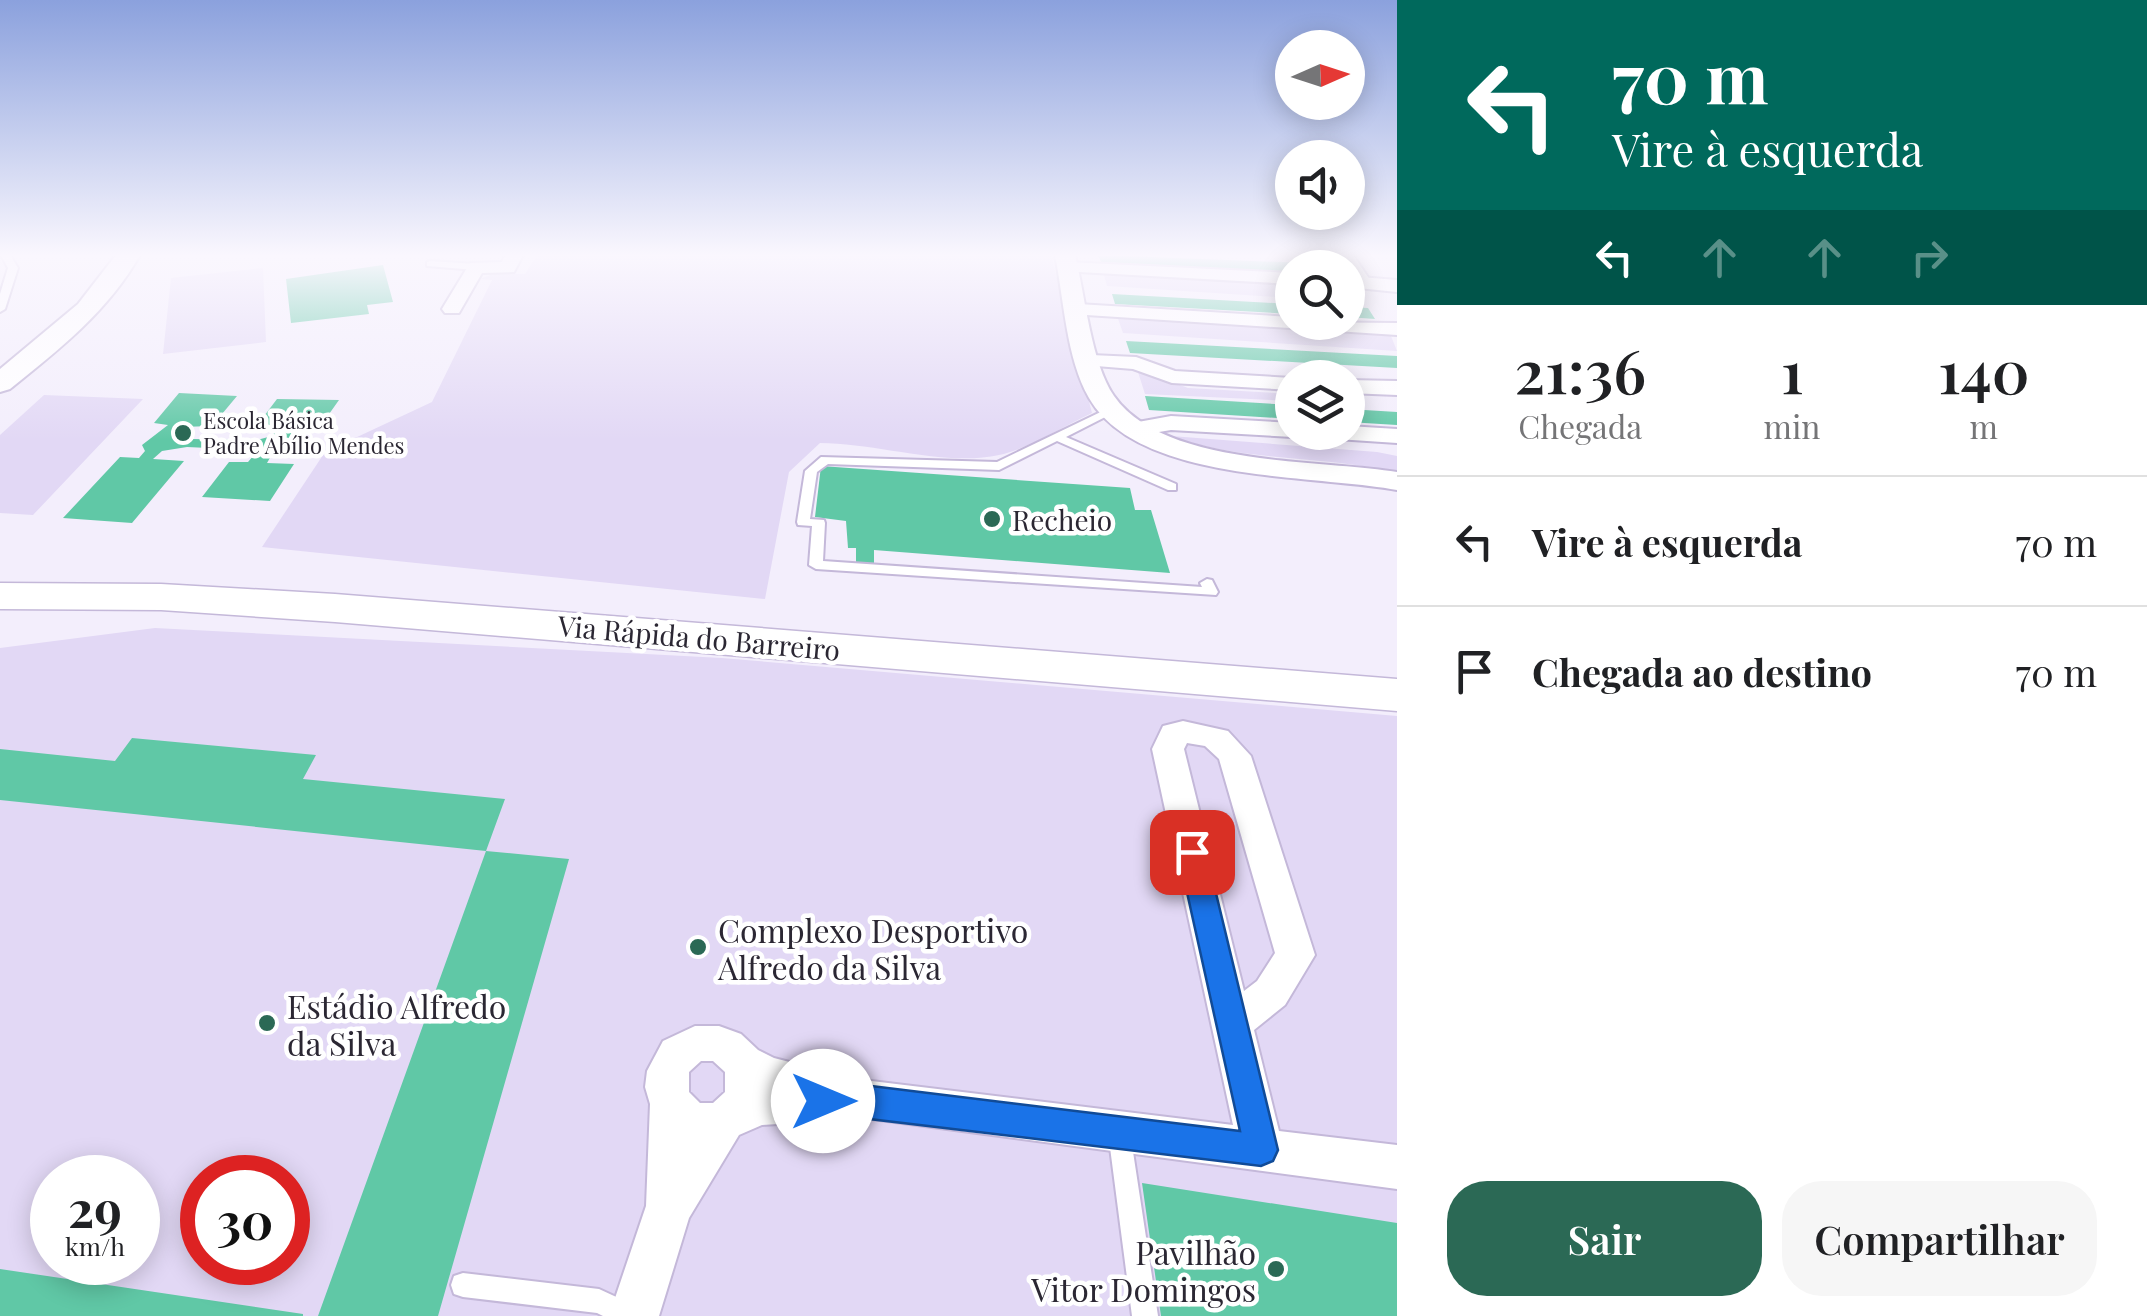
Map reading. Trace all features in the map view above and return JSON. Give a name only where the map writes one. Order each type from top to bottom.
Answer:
[{"type":"highway","name":"Via Rápida do Barreiro","points":[[5,575],[230,571],[1397,663]]},
{"type":"highway","name":"Via Rápida do Barreiro","points":[[5,575],[161,597],[1397,695]]},
{"type":"main road","points":[[0,360],[51,316]]},
{"type":"main road","points":[[0,384],[78,316]]},
{"type":"street","points":[[1080,316],[1101,397],[1135,429],[1198,455],[1397,482]]},
{"type":"street","points":[[1206,316],[1397,326]]},
{"type":"street","points":[[1091,361],[1136,363],[1172,377],[1275,383]]},
{"type":"street","points":[[1365,387],[1397,388]]},
{"type":"street","points":[[1135,429],[1171,423],[1275,429]]},
{"type":"street","points":[[1365,434],[1397,436]]},
{"type":"street","points":[[1232,1024],[1271,993],[1295,955],[1235,756],[1227,744],[1212,736],[1183,732],[1174,734],[1168,748],[1261,1150]]},
{"type":"street","points":[[669,1208],[671,1104],[664,1079],[668,1067],[685,1049],[698,1045],[724,1047],[744,1064],[768,1075],[855,1099],[1397,1167]]},
{"type":"street","points":[[632,1316],[669,1208],[750,1088],[744,1064]]},
{"type":"street","points":[[671,1104],[694,1121],[762,1105],[855,1099]]},
{"type":"lane","points":[[1111,410],[999,466],[824,460],[811,471],[803,522],[818,523],[816,565],[1211,592],[1207,582]]},
{"type":"lane","points":[[1059,438],[1172,487]]},
{"type":"lane","points":[[1120,1132],[1145,1316]]},
{"type":"lane","points":[[463,1285],[599,1301],[632,1316]]},
{"type":"shaded area","points":[[167,316],[265,316],[266,342],[163,354]]},
{"type":"shaded area","points":[[474,316],[1067,316],[1092,413],[1022,447],[978,458],[820,443],[789,472],[765,599],[262,547],[325,452],[432,402]]},
{"type":"shaded area","points":[[1117,316],[1275,325],[1275,340],[1365,340],[1365,330],[1389,331],[1397,351],[1123,333]]},
{"type":"shaded area","points":[[1137,369],[1188,388],[1275,393],[1275,400],[1145,394]]},
{"type":"shaded area","points":[[44,395],[143,399],[33,515],[0,513],[0,435]]},
{"type":"shaded area","points":[[1171,436],[1275,444],[1275,450],[1377,452],[1397,456],[1397,473],[1255,455]]},
{"type":"shaded area","name":"Complexo Desportivo Alfredo da Silva","points":[[155,628],[722,658],[1397,716],[1397,1316],[0,1316],[0,648]]},
{"type":"building","points":[[290,316],[348,316],[291,323]]},
{"type":"building","points":[[1126,341],[1397,356],[1397,368],[1365,366],[1365,360],[1275,361],[1130,353]]},
{"type":"building","points":[[179,393],[237,396],[212,426],[181,427],[177,432],[187,432],[191,439],[257,440],[272,436],[277,429],[255,428],[277,399],[339,400],[317,431],[295,430],[290,453],[271,456],[267,463],[294,464],[270,501],[202,497],[229,462],[248,462],[254,455],[251,450],[187,447],[162,451],[153,459],[184,461],[132,523],[63,518],[120,457],[139,458],[145,451],[142,445],[168,425],[154,423]]},
{"type":"building","points":[[1145,396],[1275,404],[1275,418],[1149,410]]},
{"type":"building","points":[[1365,410],[1397,412],[1397,425],[1365,423]]},
{"type":"building","name":"Recheio","points":[[821,466],[1130,488],[1135,510],[1151,510],[1170,573],[874,550],[874,564],[856,563],[856,548],[848,548],[846,521],[815,517]]},
{"type":"building","points":[[132,738],[316,755],[303,779],[505,799],[486,851],[0,800],[0,749],[115,761]]},
{"type":"building","points":[[486,851],[569,859],[438,1316],[318,1316]]},
{"type":"building","name":"Pavilhão Vitor Domingos","points":[[1142,1183],[1397,1223],[1397,1316],[1161,1316]]},
{"type":"building","points":[[0,1269],[30,1273],[30,1285],[108,1285],[303,1314],[303,1316],[0,1316]]},
{"type":"place","name":"Escola Básica Padre Abílio Mendes","points":[[183,433]]},
{"type":"place","name":"Recheio","points":[[992,519]]},
{"type":"place","name":"Complexo Desportivo Alfredo da Silva","points":[[698,947]]},
{"type":"place","name":"Estádio Alfredo da Silva","points":[[267,1023]]},
{"type":"place","name":"Pavilhão Vitor Domingos","points":[[1276,1269]]},
{"type":"route","points":[[823,1101],[855,1099],[1261,1150],[1192,852]]}]
